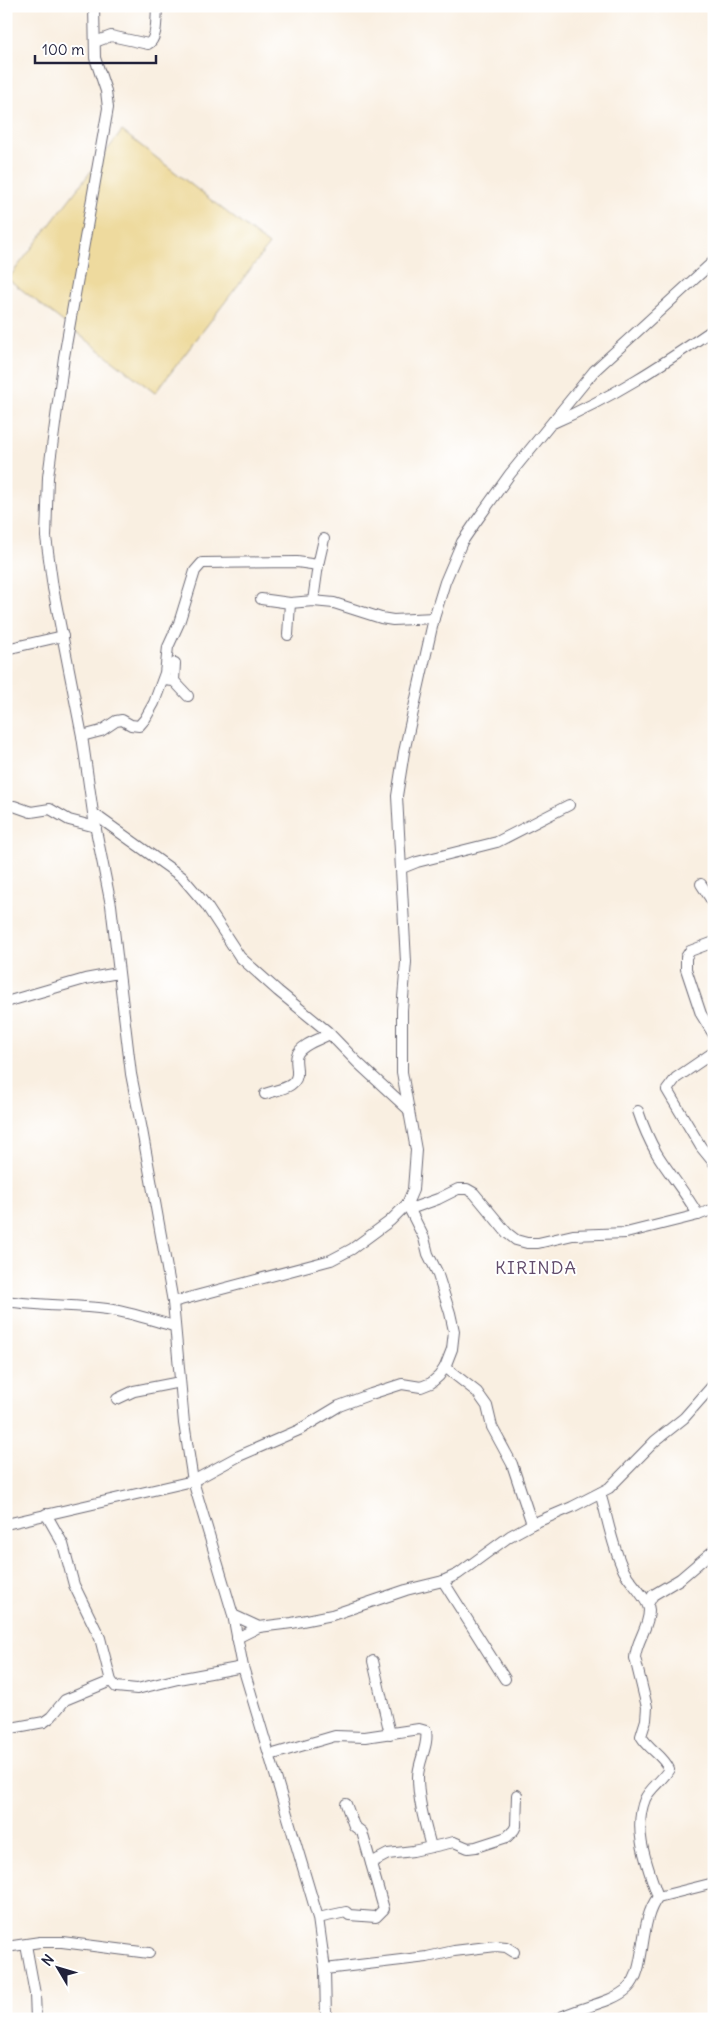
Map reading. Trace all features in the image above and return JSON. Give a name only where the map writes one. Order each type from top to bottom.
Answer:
[{"type":"street","points":[[94,6],[95,58],[106,90],[108,108],[64,357],[48,478],[46,537],[53,588],[82,736],[96,827],[111,905],[131,1074],[173,1302],[184,1423],[193,1481],[233,1614],[243,1667],[318,1918],[325,1969],[326,2019]]},
{"type":"street","points":[[94,42],[112,36],[148,44],[151,43],[154,38],[157,6]]},
{"type":"street","points":[[6,1524],[193,1481],[239,1456],[299,1430],[339,1406],[402,1384],[422,1387],[435,1379],[445,1367],[452,1350],[454,1331],[450,1312],[424,1238],[408,1207],[413,1190],[416,1150],[402,1072],[402,1010],[406,962],[402,868],[397,817],[397,796],[404,752],[434,618],[445,582],[462,542],[510,474],[594,371],[714,260]]},
{"type":"street","points":[[550,425],[584,410],[647,375],[714,330]]},
{"type":"street","points":[[313,602],[324,539]]},
{"type":"street","points":[[82,736],[102,731],[116,721],[122,720],[131,725],[139,726],[146,719],[163,680],[168,647],[179,623],[195,571],[202,563],[297,562],[318,565]]},
{"type":"street","points":[[261,599],[290,603],[313,602],[334,604],[393,620],[434,618]]},
{"type":"street","points":[[288,635],[290,603]]},
{"type":"street","points":[[6,649],[63,636]]},
{"type":"street","points":[[174,682],[175,662]]},
{"type":"street","points":[[163,680],[174,682],[188,696]]},
{"type":"street","points":[[402,868],[417,862],[497,842],[569,805]]},
{"type":"street","points":[[6,806],[30,812],[50,809],[69,820],[96,827]]},
{"type":"street","points":[[94,814],[182,877],[206,905],[240,957],[330,1034],[410,1111]]},
{"type":"street","points":[[701,884],[714,904]]},
{"type":"street","points":[[714,942],[690,951],[686,957],[686,968],[701,1014],[714,1035]]},
{"type":"street","points":[[6,1002],[85,979],[118,973]]},
{"type":"street","points":[[265,1094],[291,1085],[296,1081],[298,1076],[296,1056],[298,1052],[307,1045],[330,1034]]},
{"type":"street","points":[[714,1052],[676,1078],[667,1090],[701,1147],[714,1164]]},
{"type":"street","points":[[638,1111],[646,1134],[656,1153],[689,1199],[698,1215]]},
{"type":"street","points":[[173,1302],[332,1260],[375,1233],[408,1207],[438,1200],[458,1189],[467,1189],[474,1194],[506,1233],[516,1240],[527,1243],[573,1235],[626,1234],[714,1209]]},
{"type":"street","points":[[6,1301],[114,1310],[174,1326]]},
{"type":"street","points":[[445,1367],[477,1392],[487,1406],[492,1427],[512,1464],[532,1524]]},
{"type":"street","points":[[117,1399],[134,1391],[180,1382]]},
{"type":"street","points":[[237,1638],[259,1627],[332,1615],[406,1590],[443,1582],[458,1574],[510,1536],[600,1493],[616,1481],[655,1440],[684,1418],[714,1384]]},
{"type":"street","points":[[600,1493],[611,1529],[615,1551],[624,1573],[640,1594],[651,1600]]},
{"type":"street","points":[[46,1514],[63,1544],[74,1584],[100,1638],[111,1681],[116,1687],[137,1689],[243,1667]]},
{"type":"street","points":[[658,1898],[643,1846],[642,1816],[646,1799],[669,1769],[665,1760],[645,1743],[641,1736],[646,1720],[647,1707],[635,1658],[635,1650],[648,1618],[651,1600],[680,1579],[714,1550]]},
{"type":"street","points":[[443,1582],[505,1679]]},
{"type":"street","points":[[233,1614],[259,1627]]},
{"type":"street","points":[[373,1661],[390,1734]]},
{"type":"street","points":[[6,1729],[44,1722],[51,1718],[65,1700],[111,1681]]},
{"type":"street","points":[[270,1755],[335,1736],[365,1737],[419,1729],[426,1731],[418,1778],[420,1800],[431,1847]]},
{"type":"street","points":[[371,1863],[388,1854],[454,1842],[473,1848],[507,1837],[516,1826],[517,1795]]},
{"type":"street","points":[[318,1918],[346,1912],[349,1915],[376,1917],[384,1910],[362,1832],[354,1826],[346,1804]]},
{"type":"street","points":[[557,2019],[619,1995],[629,1987],[636,1974],[649,1911],[658,1898],[714,1883]]},
{"type":"street","points":[[6,1947],[26,1946],[40,1942],[62,1942],[149,1953]]},
{"type":"street","points":[[26,1946],[35,1994],[36,2019]]},
{"type":"street","points":[[325,1969],[427,1957],[454,1951],[496,1946],[506,1947],[514,1952]]},
{"type":"sand","points":[[122,131],[269,245],[155,393],[8,279]]},
{"type":"district","name":"KIRINDA","points":[[536,1268]]}]
